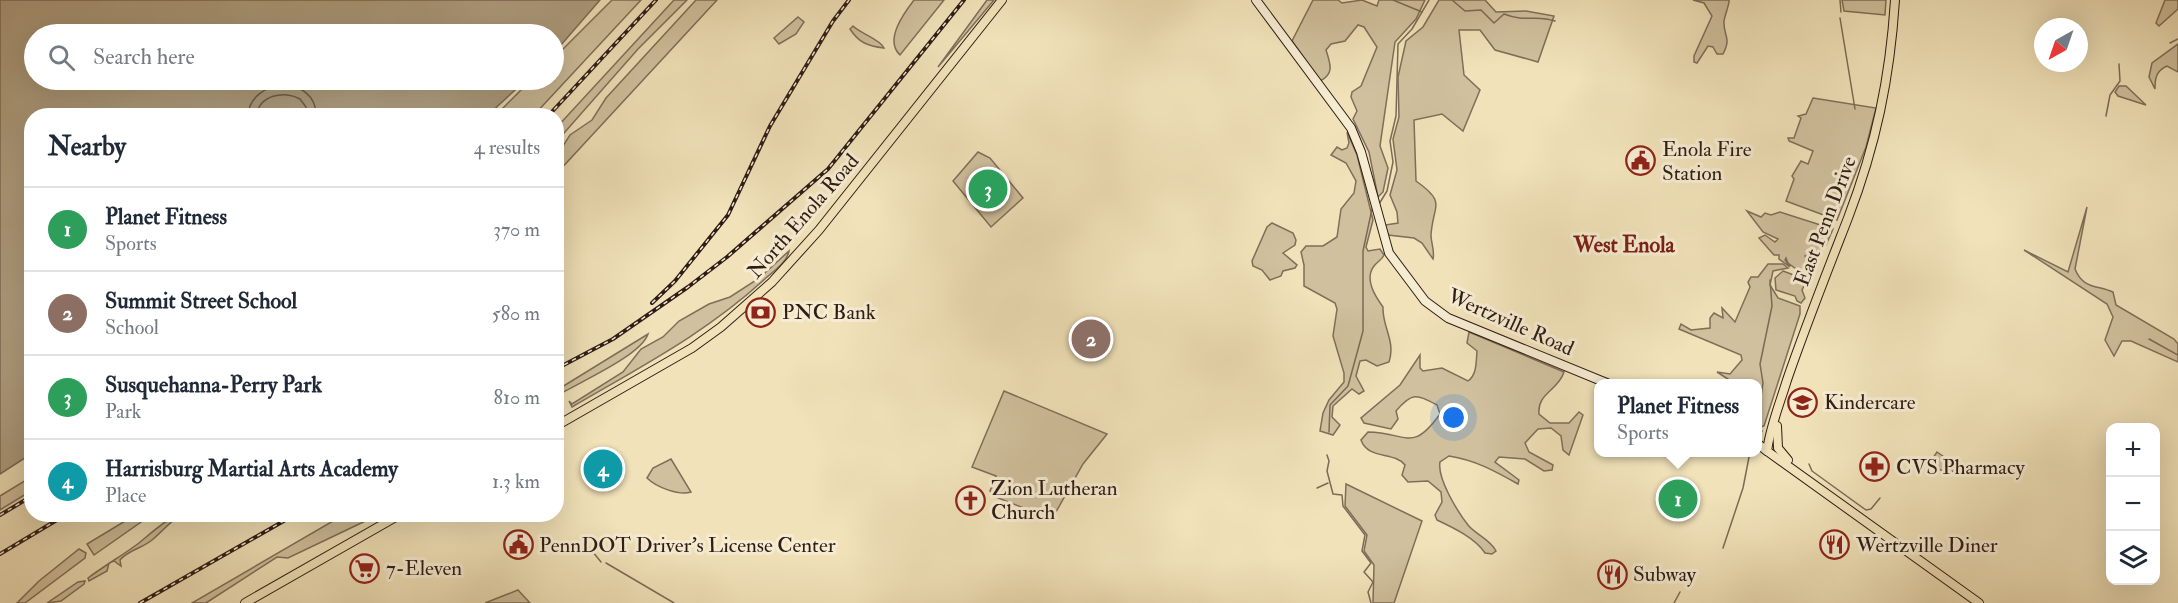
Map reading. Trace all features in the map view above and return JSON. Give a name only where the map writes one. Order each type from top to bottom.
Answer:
[{"type":"main road","name":"North Enola Road","points":[[564,421],[692,348],[721,327],[772,282],[819,230],[1002,0]]},
{"type":"main road","name":"Wertzville Road","points":[[1256,0],[1351,128],[1363,158],[1385,245],[1425,301],[1448,318],[1597,379]]},
{"type":"main road","name":"East Penn Drive","points":[[1767,451],[1777,411],[1813,303],[1848,218],[1872,148],[1883,108],[1890,67],[1895,0]]},
{"type":"main road","points":[[1777,411],[1778,448],[1808,480]]},
{"type":"main road","points":[[1762,447],[1978,603]]},
{"type":"main road","points":[[244,603],[387,522]]},
{"type":"shaded area","points":[[612,0],[641,0],[564,83],[564,48]]},
{"type":"shaded area","points":[[674,0],[687,0],[638,49],[564,133],[564,119]]},
{"type":"shaded area","points":[[696,0],[717,0],[564,165],[564,144],[570,135],[592,120],[606,98]]},
{"type":"shaded area","points":[[914,0],[944,0],[900,55],[894,42],[895,34],[901,19]]},
{"type":"shaded area","points":[[987,0],[994,0],[938,67]]},
{"type":"shaded area","points":[[1313,0],[1338,0],[1342,3],[1362,0],[1377,6],[1379,0],[1425,0],[1416,19],[1395,42],[1380,146],[1388,168],[1383,192],[1378,197],[1369,152],[1353,119],[1357,111],[1351,97],[1352,92],[1361,86],[1377,47],[1364,27],[1358,25],[1345,41],[1331,44],[1326,50],[1330,72],[1320,81],[1292,41]]},
{"type":"shaded area","points":[[1439,0],[1485,0],[1496,12],[1526,11],[1554,16],[1538,62],[1495,50],[1480,30],[1459,30],[1464,75],[1480,90],[1463,131],[1442,114],[1414,120],[1416,181],[1432,194],[1436,205],[1431,235],[1433,259],[1422,243],[1414,238],[1388,235],[1385,225],[1398,223],[1397,212],[1390,195],[1397,170],[1393,139],[1399,117],[1398,77],[1406,41],[1423,27]]},
{"type":"shaded area","points":[[1693,0],[1729,0],[1724,21],[1727,44],[1723,54],[1717,54],[1713,47],[1708,46],[1697,63],[1694,62],[1694,56],[1712,16],[1704,3]]},
{"type":"shaded area","points":[[1842,0],[1886,0],[1885,15],[1844,11]]},
{"type":"shaded area","points":[[2165,0],[2178,0],[2178,9],[2159,26],[2156,23]]},
{"type":"shaded area","points":[[798,17],[804,22],[796,34],[779,44],[774,38]]},
{"type":"shaded area","points":[[853,26],[879,42],[884,48],[860,41],[850,29]]},
{"type":"shaded area","points":[[2178,44],[2178,72],[2167,66],[2160,70],[2155,81],[2155,89],[2149,77],[2152,63]]},
{"type":"shaded area","points":[[2119,86],[2126,86],[2146,105],[2118,96],[2115,92]]},
{"type":"shaded area","points":[[521,90],[557,90],[541,108],[503,108]]},
{"type":"shaded area","points":[[1813,98],[1876,108],[1866,147],[1837,220],[1786,201],[1794,179],[1792,176],[1801,161],[1808,164],[1813,151],[1789,141],[1788,138],[1794,138],[1801,118],[1798,116],[1806,114]]},
{"type":"shaded area","points":[[1347,132],[1357,155],[1373,220],[1366,247],[1368,251],[1380,249],[1384,255],[1371,271],[1370,282],[1383,307],[1391,354],[1389,362],[1377,366],[1366,360],[1360,361],[1356,376],[1364,391],[1359,394],[1352,389],[1333,406],[1332,417],[1340,425],[1333,435],[1320,431],[1323,413],[1329,400],[1344,382],[1344,373],[1333,336],[1337,309],[1335,303],[1304,286],[1304,265],[1301,252],[1306,246],[1323,246],[1337,237],[1341,209],[1354,193],[1356,181],[1346,163],[1331,155],[1337,147],[1342,150],[1347,148],[1349,143]]},
{"type":"shaded area","points":[[978,152],[990,158],[1023,198],[991,227],[953,181]]},
{"type":"shaded area","points":[[2087,207],[2075,269],[2078,275],[2086,283],[2113,292],[2116,305],[2174,339],[2178,344],[2178,362],[2131,341],[2122,341],[2114,356],[2105,340],[2113,317],[2107,304],[2024,250],[2068,272]]},
{"type":"shaded area","points":[[1747,211],[1761,217],[1765,213],[1771,215],[1780,212],[1833,229],[1826,245],[1813,241],[1824,246],[1814,256],[1805,256],[1810,267],[1803,274],[1788,263],[1786,258],[1785,260],[1790,267],[1779,259],[1779,255],[1774,255],[1759,238],[1765,235],[1775,242],[1778,239],[1763,232]]},
{"type":"shaded area","points":[[1272,223],[1293,233],[1296,240],[1295,245],[1283,253],[1297,265],[1295,268],[1283,271],[1281,276],[1270,280],[1262,270],[1253,266],[1252,261],[1267,227]]},
{"type":"shaded area","points":[[789,251],[780,266],[721,315],[673,348],[572,407],[569,401],[572,404],[623,372],[641,349],[663,337],[679,321],[709,304],[730,297],[758,279]]},
{"type":"shaded area","points":[[1768,264],[1783,264],[1788,268],[1773,271],[1770,285],[1778,298],[1800,306],[1800,314],[1762,427],[1762,379],[1728,379],[1717,372],[1730,374],[1742,360],[1741,355],[1679,329],[1681,324],[1691,330],[1710,328],[1710,318],[1714,313],[1723,318],[1722,308],[1735,322],[1750,287],[1748,282],[1751,277],[1758,277]]},
{"type":"shaded area","points":[[1783,271],[1807,280],[1802,290],[1805,298],[1801,303],[1795,296],[1776,290],[1775,278]]},
{"type":"shaded area","points":[[1469,332],[1564,372],[1557,384],[1544,396],[1539,407],[1539,414],[1550,423],[1569,423],[1579,412],[1583,415],[1569,455],[1563,450],[1561,436],[1551,428],[1538,429],[1525,443],[1529,452],[1553,465],[1552,470],[1544,471],[1525,459],[1499,457],[1495,462],[1519,480],[1518,484],[1493,470],[1468,460],[1449,456],[1440,462],[1442,477],[1454,503],[1468,525],[1487,540],[1496,551],[1492,554],[1485,553],[1470,538],[1437,520],[1435,515],[1442,502],[1441,492],[1428,481],[1408,482],[1402,475],[1405,465],[1394,458],[1369,450],[1361,440],[1368,432],[1415,437],[1431,426],[1440,414],[1437,405],[1419,397],[1406,400],[1396,411],[1398,419],[1391,429],[1364,423],[1361,418],[1400,385],[1420,355],[1420,368],[1423,371],[1442,368],[1468,381],[1475,372],[1477,351],[1467,343]]},
{"type":"shaded area","points":[[648,334],[634,351],[621,360],[564,392],[564,386]]},
{"type":"shaded area","points":[[1004,391],[1107,434],[1083,464],[1052,519],[993,496],[990,491],[996,476],[972,467]]},
{"type":"shaded area","points":[[1937,452],[1957,466],[1949,476],[1930,462]]},
{"type":"shaded area","points":[[671,459],[691,492],[680,493],[668,490],[647,478],[653,468]]},
{"type":"shaded area","points":[[24,481],[24,495],[0,510],[0,496]]},
{"type":"shaded area","points":[[1346,484],[1422,521],[1394,603],[1373,603],[1374,565],[1364,551],[1367,535],[1345,506]]},
{"type":"shaded area","points":[[123,522],[141,522],[94,555],[87,544]]},
{"type":"shaded area","points":[[164,522],[172,522],[148,543],[123,557],[120,560],[121,566],[114,561],[111,562]]},
{"type":"shaded area","points":[[331,522],[363,522],[288,558],[277,557],[206,603],[192,603]]},
{"type":"shaded area","points":[[79,549],[86,553],[85,558],[25,603],[17,603],[39,581]]},
{"type":"shaded area","points":[[109,564],[107,571],[89,581],[88,578]]},
{"type":"shaded area","points":[[85,581],[61,601],[47,603],[78,582]]},
{"type":"shaded area","points":[[518,590],[530,603],[485,603]]},
{"type":"water","points":[[0,0],[600,0],[564,41],[564,24],[24,24],[24,90],[515,90],[496,108],[24,108],[24,459],[0,474]]},
{"type":"waterway","points":[[1393,0],[1422,12]]},
{"type":"waterway","points":[[1379,204],[1387,191],[1393,162],[1390,141],[1396,116],[1398,44],[1412,29],[1429,0]]},
{"type":"waterway","points":[[1452,0],[1465,11],[1481,10],[1494,23],[1504,14],[1519,18],[1542,18],[1555,21]]},
{"type":"waterway","points":[[1840,0],[1841,12]]},
{"type":"waterway","points":[[1840,18],[1855,109]]},
{"type":"waterway","points":[[2170,43],[2178,39]]},
{"type":"waterway","points":[[2106,116],[2110,95],[2120,81],[2119,64]]},
{"type":"waterway","points":[[1329,432],[1330,405],[1348,386],[1363,331],[1363,251],[1372,209]]},
{"type":"waterway","points":[[1762,390],[1760,364],[1772,306],[1770,280]]},
{"type":"waterway","points":[[2149,339],[2178,355]]},
{"type":"waterway","points":[[1327,455],[1329,461],[1327,471],[1333,494],[1342,495],[1343,506],[1365,535],[1362,551],[1371,563],[1364,572],[1373,582],[1368,592],[1371,603]]},
{"type":"waterway","points":[[1723,548],[1743,488],[1749,457]]},
{"type":"waterway","points":[[1809,464],[1812,471],[1866,510],[1871,509],[1880,498]]},
{"type":"waterway","points":[[1317,488],[1328,483]]},
{"type":"waterway","points":[[588,546],[601,562]]},
{"type":"waterway","points":[[606,563],[674,603]]},
{"type":"waterway","points":[[1674,603],[1680,592]]},
{"type":"railway","points":[[555,108],[656,0]]},
{"type":"railway","points":[[652,303],[675,281],[728,215],[770,126],[833,21],[849,0]]},
{"type":"railway","points":[[564,365],[613,339],[688,287],[727,257],[828,169],[964,0]]},
{"type":"railway","points":[[0,515],[24,501]]},
{"type":"railway","points":[[0,554],[54,522]]},
{"type":"railway","points":[[140,603],[282,522]]},
{"type":"place","name":"Enola Fire Station","points":[[1641,161]]},
{"type":"place","name":"Susquehanna-Perry Park","points":[[988,189]]},
{"type":"place","name":"PNC Bank","points":[[761,312]]},
{"type":"place","name":"Summit Street School","points":[[1091,339]]},
{"type":"place","name":"Kindercare","points":[[1803,402]]},
{"type":"place","name":"CVS Pharmacy","points":[[1875,467]]},
{"type":"place","name":"Harrisburg Martial Arts Academy","points":[[603,469]]},
{"type":"place","name":"Planet Fitness","points":[[1678,499]]},
{"type":"place","name":"Zion Lutheran Church","points":[[970,500]]},
{"type":"place","name":"PennDOT Driver's License Center","points":[[518,545]]},
{"type":"place","name":"Wertzville Diner","points":[[1835,545]]},
{"type":"place","name":"7-Eleven","points":[[365,568]]},
{"type":"place","name":"Subway","points":[[1612,574]]},
{"type":"district","name":"West Enola","points":[[1624,244]]}]
